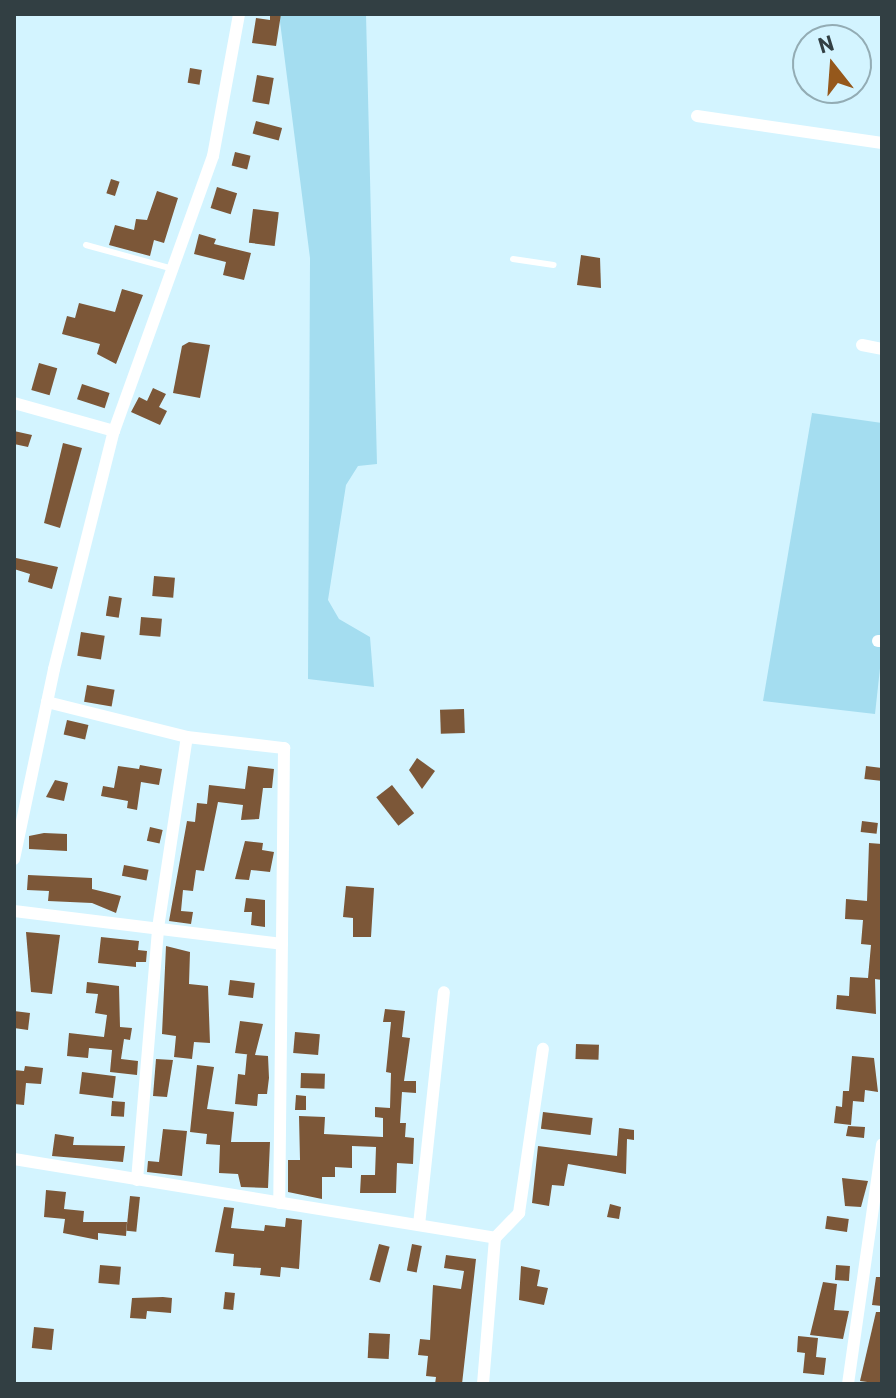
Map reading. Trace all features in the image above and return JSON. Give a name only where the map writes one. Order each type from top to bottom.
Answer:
[{"type":"street","points":[[14,859],[47,702],[114,431],[213,156],[239,14]]},
{"type":"street","points":[[697,116],[882,143]]},
{"type":"street","points":[[862,345],[882,349]]},
{"type":"street","points":[[14,403],[114,431]]},
{"type":"street","points":[[47,702],[187,737],[284,748],[279,1203]]},
{"type":"street","points":[[137,1180],[158,928],[187,737]]},
{"type":"street","points":[[14,911],[282,944]]},
{"type":"street","points":[[419,1225],[444,992]]},
{"type":"street","points":[[483,1384],[495,1238],[519,1213],[543,1049]]},
{"type":"street","points":[[848,1384],[882,1144]]},
{"type":"street","points":[[14,1159],[495,1238]]},
{"type":"street","points":[[867,1247],[882,1249]]},
{"type":"lane","points":[[86,245],[173,269]]},
{"type":"lane","points":[[513,259],[554,265]]},
{"type":"shaded area","points":[[279,14],[366,14],[377,464],[358,466],[346,485],[328,600],[339,619],[370,637],[374,687],[308,679],[310,258]]},
{"type":"shaded area","points":[[812,413],[882,423],[882,650],[875,714],[763,701]]},
{"type":"building","points":[[270,14],[281,14],[276,46],[252,43],[256,18],[270,20]]},
{"type":"building","points":[[190,68],[202,70],[200,85],[188,83]]},
{"type":"building","points":[[257,75],[274,78],[269,105],[252,102]]},
{"type":"building","points":[[256,121],[282,128],[279,141],[253,134]]},
{"type":"building","points":[[235,152],[251,156],[247,169],[232,166]]},
{"type":"building","points":[[111,179],[120,182],[115,196],[106,193]]},
{"type":"building","points":[[217,187],[237,193],[231,214],[211,208]]},
{"type":"building","points":[[157,191],[178,198],[164,243],[154,240],[150,256],[109,245],[115,225],[134,230],[136,219],[147,220]]},
{"type":"building","points":[[253,209],[279,212],[275,246],[249,243]]},
{"type":"building","points":[[199,234],[216,239],[214,244],[251,253],[244,280],[223,275],[226,262],[194,254]]},
{"type":"building","points":[[581,255],[600,258],[601,288],[577,285]]},
{"type":"building","points":[[122,289],[143,295],[116,364],[97,354],[100,344],[62,334],[67,316],[75,318],[79,303],[115,312]]},
{"type":"building","points":[[189,342],[210,345],[200,398],[173,393],[182,346]]},
{"type":"building","points":[[39,363],[57,368],[50,395],[31,390]]},
{"type":"building","points":[[82,384],[110,393],[105,408],[77,399]]},
{"type":"building","points":[[153,388],[166,394],[159,407],[167,411],[160,425],[131,412],[139,397],[147,401]]},
{"type":"building","points":[[14,431],[32,435],[28,447],[14,444]]},
{"type":"building","points":[[63,443],[82,448],[60,528],[44,523]]},
{"type":"building","points":[[16,558],[58,567],[52,589],[28,582],[30,574],[14,569]]},
{"type":"building","points":[[154,576],[175,578],[173,598],[152,596]]},
{"type":"building","points":[[109,596],[122,598],[119,618],[106,616]]},
{"type":"building","points":[[141,617],[162,619],[160,637],[139,635]]},
{"type":"building","points":[[81,632],[105,636],[101,659],[77,656]]},
{"type":"building","points":[[87,685],[115,690],[112,707],[84,702]]},
{"type":"building","points":[[464,709],[465,733],[441,734],[440,710]]},
{"type":"building","points":[[67,720],[88,725],[85,740],[64,735]]},
{"type":"building","points":[[417,758],[435,771],[422,789],[409,770]]},
{"type":"building","points":[[140,765],[162,769],[159,785],[141,782],[137,810],[127,808],[128,801],[101,796],[103,786],[114,788],[118,766],[139,769]]},
{"type":"building","points":[[248,766],[274,769],[272,788],[263,788],[259,819],[241,820],[243,805],[218,802],[204,871],[196,870],[193,891],[183,890],[181,911],[193,912],[191,924],[169,921],[187,821],[195,822],[197,803],[207,804],[209,785],[245,789]]},
{"type":"building","points":[[866,766],[882,768],[880,781],[864,779]]},
{"type":"building","points":[[55,780],[68,783],[64,801],[46,797]]},
{"type":"building","points":[[392,785],[414,813],[398,826],[376,797]]},
{"type":"building","points":[[862,821],[878,823],[877,834],[861,832]]},
{"type":"building","points":[[150,827],[163,830],[160,844],[147,841]]},
{"type":"building","points":[[67,834],[67,851],[29,849],[29,836]]},
{"type":"building","points":[[245,841],[263,843],[262,850],[274,852],[270,872],[251,870],[249,880],[235,879]]},
{"type":"building","points":[[869,843],[882,844],[882,980],[875,979],[876,1014],[836,1009],[837,995],[849,996],[850,977],[868,978],[871,945],[861,944],[863,920],[845,919],[846,899],[867,901]]},
{"type":"building","points":[[124,865],[149,870],[146,881],[122,876]]},
{"type":"building","points":[[28,875],[92,878],[92,889],[121,896],[116,913],[92,903],[48,901],[49,891],[27,890]]},
{"type":"building","points":[[346,886],[374,888],[371,937],[353,937],[353,918],[343,917]]},
{"type":"building","points":[[246,898],[265,900],[265,927],[251,925],[252,912],[244,912]]},
{"type":"building","points":[[26,932],[60,935],[52,994],[31,992]]},
{"type":"building","points":[[101,937],[139,941],[138,950],[147,951],[146,962],[136,962],[136,967],[98,963]]},
{"type":"building","points":[[166,946],[190,952],[189,984],[208,986],[210,1043],[194,1042],[192,1059],[174,1057],[176,1036],[162,1034]]},
{"type":"building","points":[[230,980],[255,983],[253,998],[228,995]]},
{"type":"building","points":[[87,982],[119,986],[120,1027],[132,1028],[130,1040],[124,1039],[121,1059],[138,1061],[137,1075],[110,1072],[112,1050],[89,1048],[88,1058],[67,1056],[69,1033],[104,1037],[107,1015],[95,1013],[98,994],[86,993]]},
{"type":"building","points":[[385,1009],[405,1011],[402,1037],[410,1038],[404,1081],[416,1081],[416,1093],[402,1092],[400,1123],[406,1123],[405,1137],[414,1138],[413,1164],[397,1163],[396,1193],[360,1193],[361,1175],[375,1175],[376,1147],[352,1146],[352,1168],[335,1167],[335,1177],[322,1177],[322,1199],[288,1192],[288,1160],[300,1160],[299,1116],[325,1117],[324,1134],[383,1137],[383,1118],[375,1117],[375,1107],[390,1108],[391,1073],[386,1072],[391,1022],[383,1022]]},
{"type":"building","points":[[14,1011],[30,1013],[28,1030],[14,1028]]},
{"type":"building","points":[[240,1021],[263,1024],[255,1055],[268,1056],[269,1078],[267,1094],[258,1094],[257,1106],[235,1104],[238,1074],[245,1075],[247,1054],[235,1053]]},
{"type":"building","points":[[295,1032],[320,1034],[318,1055],[293,1053]]},
{"type":"building","points":[[576,1044],[599,1045],[598,1060],[575,1059]]},
{"type":"building","points":[[852,1056],[874,1058],[878,1092],[865,1090],[864,1102],[853,1101],[851,1125],[834,1123],[836,1106],[842,1107],[843,1091],[849,1091]]},
{"type":"building","points":[[156,1059],[173,1060],[167,1097],[153,1096]]},
{"type":"building","points":[[197,1065],[214,1067],[207,1109],[234,1112],[231,1142],[270,1142],[268,1188],[241,1187],[238,1174],[219,1173],[220,1145],[206,1144],[207,1134],[190,1132]]},
{"type":"building","points":[[25,1066],[43,1068],[41,1084],[26,1083],[24,1105],[14,1104],[14,1070],[24,1071]]},
{"type":"building","points":[[82,1072],[116,1076],[113,1098],[79,1094]]},
{"type":"building","points":[[301,1073],[325,1074],[324,1089],[300,1088]]},
{"type":"building","points":[[296,1095],[306,1096],[306,1110],[295,1110]]},
{"type":"building","points":[[112,1101],[125,1102],[124,1117],[111,1116]]},
{"type":"building","points":[[543,1112],[593,1118],[591,1135],[541,1129]]},
{"type":"building","points":[[848,1126],[865,1127],[864,1138],[846,1136]]},
{"type":"building","points":[[619,1128],[634,1130],[634,1140],[627,1139],[626,1174],[568,1164],[564,1186],[552,1185],[549,1206],[532,1203],[538,1146],[617,1156]]},
{"type":"building","points":[[163,1129],[187,1131],[182,1176],[147,1172],[148,1161],[159,1162]]},
{"type":"building","points":[[55,1134],[74,1137],[73,1145],[125,1146],[123,1162],[52,1156]]},
{"type":"building","points":[[842,1178],[868,1181],[861,1207],[845,1206]]},
{"type":"building","points":[[46,1190],[66,1192],[64,1209],[84,1211],[83,1222],[127,1222],[126,1236],[98,1233],[98,1240],[63,1233],[65,1219],[44,1217]]},
{"type":"building","points":[[130,1196],[140,1197],[136,1232],[126,1231]]},
{"type":"building","points":[[610,1204],[621,1207],[619,1219],[607,1217]]},
{"type":"building","points":[[224,1207],[234,1208],[231,1228],[264,1231],[265,1225],[285,1227],[286,1218],[302,1220],[299,1269],[281,1267],[280,1277],[260,1275],[261,1268],[233,1266],[234,1254],[215,1252]]},
{"type":"building","points":[[827,1216],[849,1219],[847,1232],[825,1229]]},
{"type":"building","points":[[379,1244],[390,1247],[380,1283],[369,1280]]},
{"type":"building","points":[[412,1244],[422,1246],[417,1272],[407,1271]]},
{"type":"building","points":[[446,1255],[476,1259],[462,1384],[435,1384],[436,1377],[426,1376],[428,1356],[418,1355],[420,1339],[430,1340],[433,1285],[461,1289],[464,1271],[444,1268]]},
{"type":"building","points":[[100,1265],[121,1267],[119,1285],[98,1283]]},
{"type":"building","points":[[836,1265],[850,1266],[849,1281],[835,1280]]},
{"type":"building","points":[[521,1266],[540,1270],[537,1286],[548,1288],[544,1305],[519,1300]]},
{"type":"building","points":[[876,1277],[882,1277],[882,1306],[872,1305]]},
{"type":"building","points":[[823,1282],[837,1284],[834,1310],[849,1311],[843,1339],[810,1335]]},
{"type":"building","points":[[225,1292],[235,1293],[233,1310],[223,1309]]},
{"type":"building","points":[[132,1298],[172,1298],[171,1313],[147,1311],[146,1319],[130,1318]]},
{"type":"building","points":[[876,1312],[882,1312],[882,1384],[860,1381]]},
{"type":"building","points":[[34,1327],[54,1329],[52,1350],[32,1348]]},
{"type":"building","points":[[369,1333],[390,1334],[389,1359],[368,1358]]},
{"type":"building","points":[[798,1336],[818,1338],[816,1357],[826,1358],[824,1375],[803,1373],[805,1353],[797,1352]]}]
